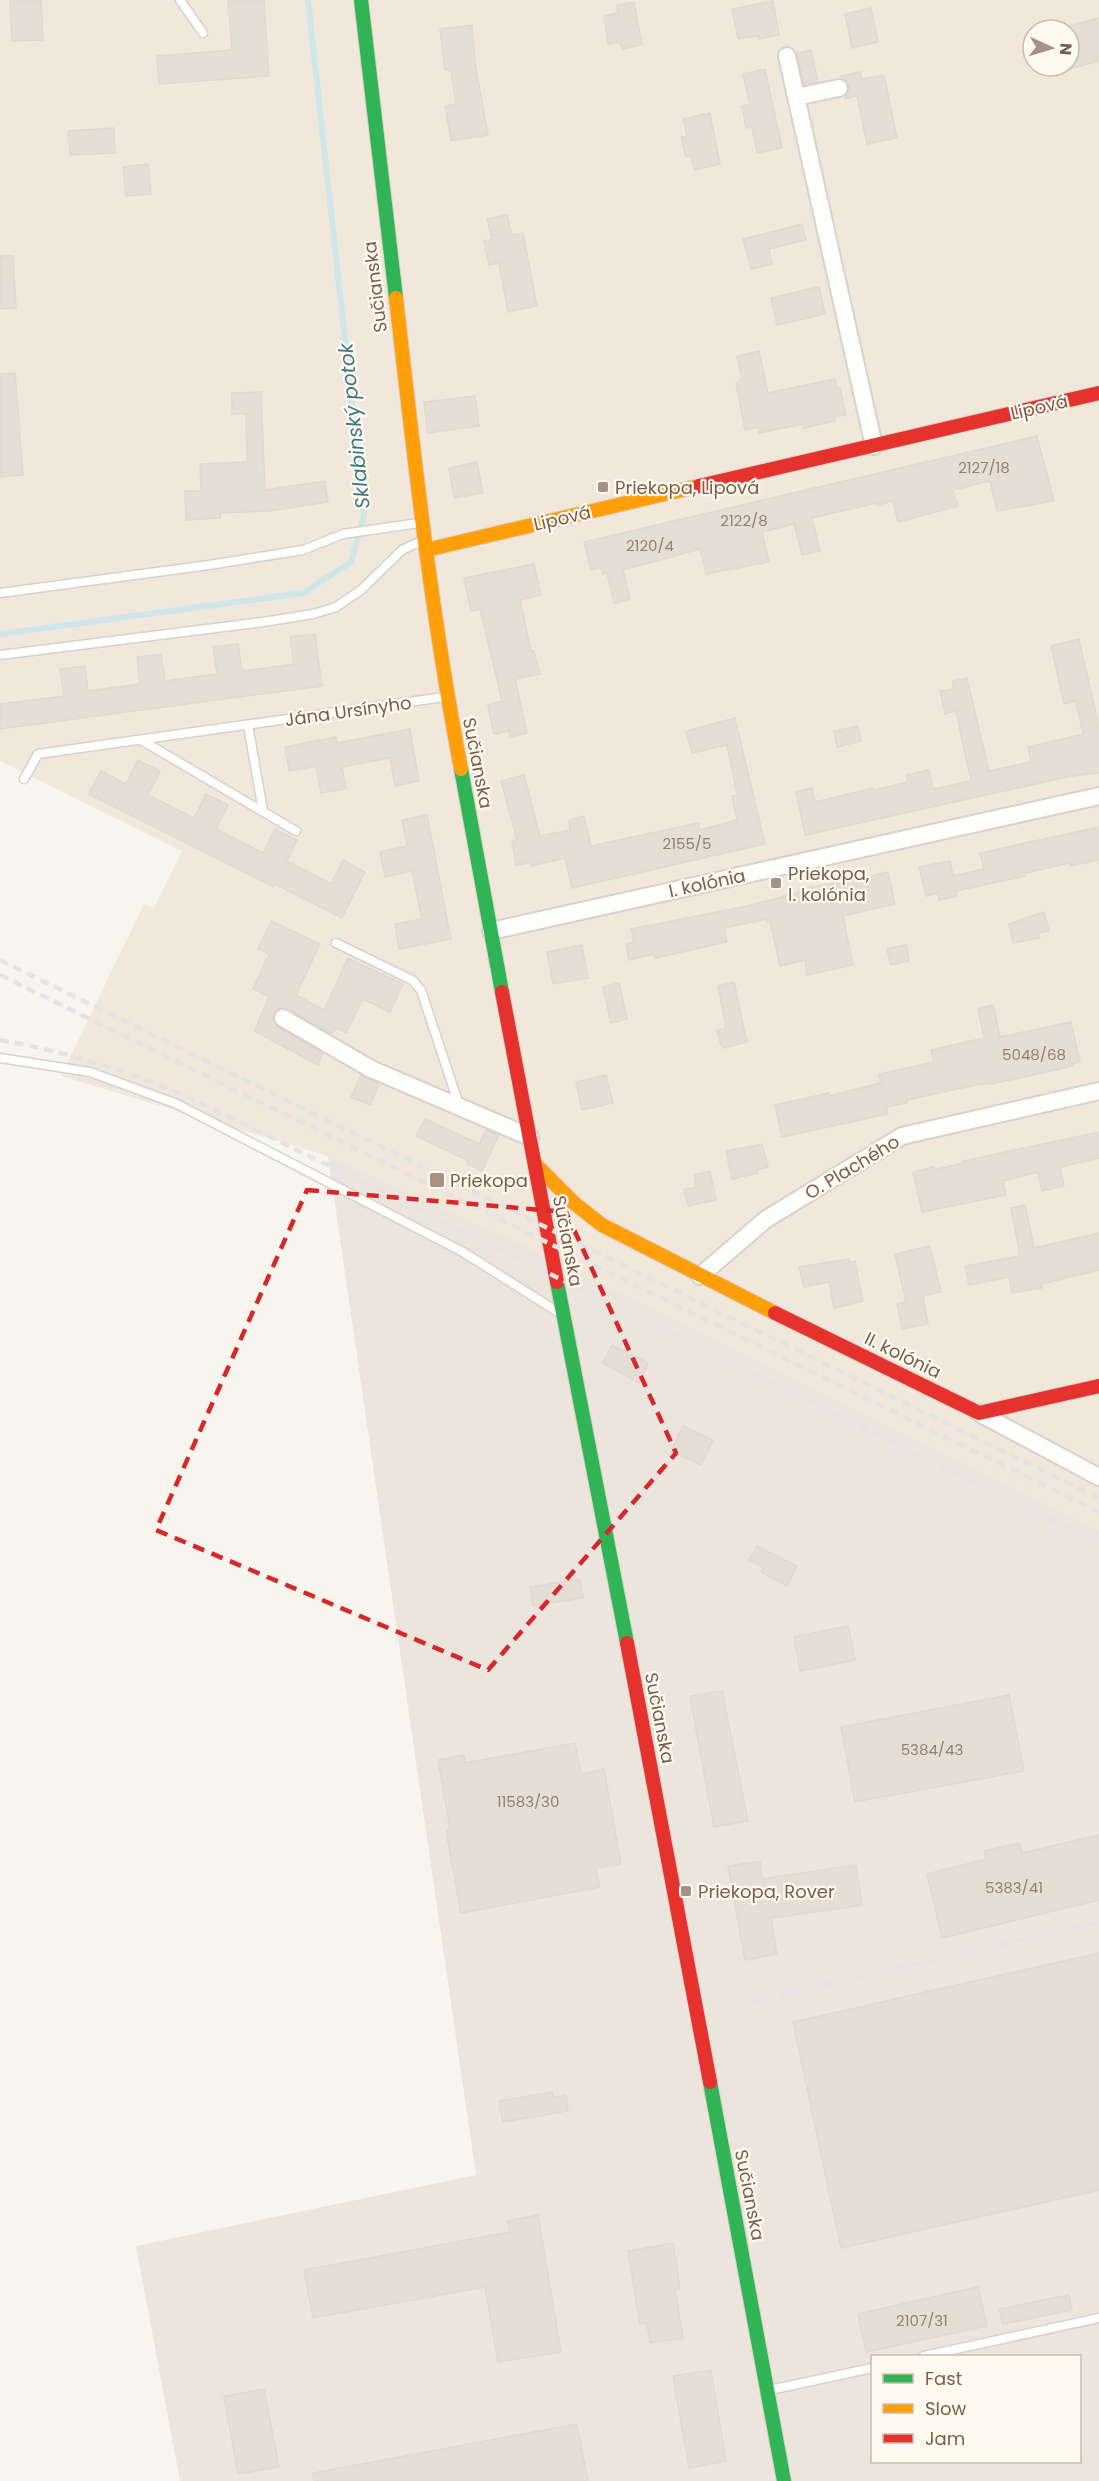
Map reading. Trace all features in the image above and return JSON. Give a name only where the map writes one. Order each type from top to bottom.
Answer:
[{"type":"street","name":"Sučianska","points":[[361,0],[422,523],[447,696],[784,2481]]},
{"type":"street","points":[[786,56],[874,446]]},
{"type":"street","points":[[796,97],[839,88]]},
{"type":"street","name":"Lipová","points":[[425,545],[874,446],[1099,393]]},
{"type":"street","name":"I. kolónia","points":[[491,930],[1099,796]]},
{"type":"street","points":[[283,1018],[371,1069],[530,1137]]},
{"type":"street","name":"O. Plachého","points":[[700,1276],[765,1220],[902,1136],[1099,1091]]},
{"type":"street","name":"II. kolónia","points":[[536,1165],[573,1203],[602,1225],[700,1276],[979,1413]]},
{"type":"street","points":[[979,1413],[1099,1386]]},
{"type":"street","points":[[979,1413],[1099,1477]]},
{"type":"lane","points":[[180,0],[203,33]]},
{"type":"lane","points":[[0,593],[209,566],[303,550],[343,534],[422,523]]},
{"type":"lane","points":[[0,655],[313,614],[336,607],[361,590],[402,550],[425,545]]},
{"type":"lane","name":"Jána Ursínyho","points":[[24,779],[38,754],[447,696]]},
{"type":"lane","points":[[248,724],[262,811]]},
{"type":"lane","points":[[141,740],[296,831]]},
{"type":"lane","points":[[336,943],[412,981],[421,990],[459,1105]]},
{"type":"lane","points":[[0,1058],[90,1072],[177,1104],[463,1252],[563,1315]]},
{"type":"lane","points":[[929,2355],[1099,2318]]},
{"type":"lane","points":[[768,2390],[871,2368]]},
{"type":"highlighted area","points":[[307,1190],[566,1212],[676,1453],[488,1670],[156,1530]]},
{"type":"shaded area","points":[[0,0],[1099,0],[1099,1530],[524,1245],[328,1156],[61,1076],[144,904],[154,908],[182,851],[0,761]]},
{"type":"shaded area","points":[[328,1156],[524,1245],[1099,1530],[1099,2481],[180,2481],[136,2246],[476,2175]]},
{"type":"building","points":[[10,0],[41,0],[43,40],[12,41]]},
{"type":"building","points":[[228,0],[264,0],[269,76],[159,84],[157,56],[232,50]]},
{"type":"building","points":[[773,1],[779,35],[759,39],[758,36],[738,39],[732,9]]},
{"type":"building","points":[[634,2],[642,45],[623,49],[619,42],[608,44],[604,16],[618,13],[617,5]]},
{"type":"building","points":[[871,8],[878,42],[852,48],[845,14]]},
{"type":"building","points":[[1099,18],[1099,61],[1081,66],[1081,23]]},
{"type":"building","points":[[472,25],[475,63],[488,135],[451,141],[445,106],[456,104],[451,70],[445,70],[440,29]]},
{"type":"building","points":[[811,50],[818,82],[804,85],[797,53]]},
{"type":"building","points":[[765,69],[782,148],[757,153],[752,127],[746,128],[742,106],[750,105],[743,74]]},
{"type":"building","points":[[860,72],[862,79],[884,75],[897,138],[867,144],[857,96],[845,99],[849,85],[841,76]]},
{"type":"building","points":[[710,113],[720,164],[694,170],[691,156],[686,157],[681,137],[687,136],[683,119]]},
{"type":"building","points":[[114,128],[115,153],[70,155],[68,131]]},
{"type":"building","points":[[148,164],[151,194],[126,196],[123,167]]},
{"type":"building","points":[[507,215],[512,235],[523,233],[537,306],[508,312],[499,263],[489,265],[484,241],[492,239],[487,219]]},
{"type":"building","points":[[802,224],[806,240],[769,249],[772,264],[751,269],[743,239]]},
{"type":"building","points":[[0,256],[13,256],[16,308],[0,309]]},
{"type":"building","points":[[819,287],[825,314],[777,325],[771,298]]},
{"type":"building","points":[[759,351],[768,393],[835,379],[837,388],[840,387],[846,415],[834,417],[835,421],[804,428],[803,424],[759,433],[758,427],[745,430],[736,383],[742,379],[737,356]]},
{"type":"building","points":[[15,373],[23,475],[0,477],[0,374]]},
{"type":"building","points":[[261,392],[265,490],[325,481],[328,502],[269,511],[220,513],[220,518],[186,520],[185,491],[201,491],[200,464],[247,462],[246,414],[232,414],[232,393]]},
{"type":"building","points":[[475,396],[479,426],[428,433],[424,402]]},
{"type":"building","points":[[1037,436],[1054,501],[997,511],[990,481],[953,490],[958,506],[898,522],[893,501],[812,518],[820,551],[802,555],[794,524],[762,532],[769,562],[706,574],[700,549],[623,570],[630,599],[614,603],[607,573],[603,575],[601,568],[591,570],[584,542]]},
{"type":"building","points":[[477,462],[483,493],[454,498],[449,468]]},
{"type":"building","points":[[534,564],[541,595],[520,600],[531,651],[534,651],[540,674],[515,679],[527,733],[510,737],[509,731],[494,734],[488,705],[502,701],[480,609],[471,611],[464,578]]},
{"type":"building","points":[[315,634],[322,686],[0,729],[0,704],[64,696],[60,669],[85,666],[88,691],[140,684],[137,657],[161,654],[165,681],[217,674],[213,647],[238,644],[242,671],[294,664],[290,637]]},
{"type":"building","points":[[1079,639],[1099,727],[1099,773],[1072,776],[805,835],[796,792],[812,788],[815,802],[908,782],[906,775],[929,770],[933,789],[971,781],[956,711],[945,714],[940,691],[953,689],[953,681],[967,678],[989,771],[1031,762],[1028,747],[1083,734],[1076,701],[1064,704],[1051,646]]},
{"type":"building","points":[[735,718],[765,844],[572,888],[565,858],[531,866],[531,863],[516,865],[512,841],[517,840],[501,781],[524,775],[540,836],[570,830],[569,820],[584,816],[591,846],[698,823],[700,830],[737,820],[732,796],[737,795],[727,745],[692,753],[686,731]]},
{"type":"building","points":[[858,726],[861,741],[837,747],[834,731]]},
{"type":"building","points":[[410,729],[419,781],[395,786],[390,758],[342,767],[346,789],[321,793],[316,766],[289,771],[285,747],[336,737],[337,743]]},
{"type":"building","points":[[138,760],[160,771],[148,795],[194,818],[206,794],[228,805],[216,829],[263,853],[275,829],[297,840],[287,861],[331,884],[343,860],[365,872],[342,918],[275,884],[274,887],[89,794],[101,771],[126,784]]},
{"type":"building","points":[[427,815],[451,939],[399,949],[395,924],[422,919],[412,871],[385,877],[380,852],[407,846],[402,820]]},
{"type":"building","points":[[1099,827],[1099,860],[1071,866],[1070,863],[1025,873],[1025,876],[956,891],[957,896],[939,900],[938,893],[926,896],[919,867],[950,861],[953,876],[984,869],[980,853]]},
{"type":"building","points":[[888,872],[895,904],[843,916],[853,965],[807,975],[805,960],[780,966],[770,922],[767,922],[767,919],[724,928],[727,942],[655,958],[654,954],[629,960],[626,944],[634,942],[631,929],[747,906],[801,892],[800,889],[834,883],[835,885]]},
{"type":"building","points":[[1044,912],[1049,931],[1038,933],[1040,938],[1013,943],[1009,924]]},
{"type":"building","points":[[271,921],[320,944],[296,995],[324,1010],[348,958],[403,984],[390,1012],[363,999],[346,1033],[336,1028],[332,1034],[288,1009],[277,1009],[273,1017],[277,1027],[323,1053],[318,1065],[254,1031],[269,997],[253,989],[269,954],[258,949]]},
{"type":"building","points":[[582,945],[588,978],[553,984],[547,952]]},
{"type":"building","points":[[906,945],[909,961],[891,965],[887,949]]},
{"type":"building","points":[[734,982],[747,1042],[722,1048],[717,1030],[726,1028],[718,986]]},
{"type":"building","points":[[619,983],[627,1019],[611,1023],[603,987]]},
{"type":"building","points":[[993,1005],[1000,1037],[1071,1022],[1080,1062],[1072,1064],[1073,1066],[992,1084],[980,1084],[907,1100],[907,1103],[886,1107],[888,1114],[782,1137],[775,1105],[829,1093],[830,1096],[881,1083],[879,1074],[934,1062],[931,1050],[984,1038],[978,1009]]},
{"type":"building","points":[[361,1075],[379,1084],[370,1105],[351,1097]]},
{"type":"building","points":[[606,1075],[613,1103],[582,1110],[576,1082]]},
{"type":"building","points":[[425,1119],[479,1144],[486,1130],[499,1135],[482,1171],[467,1164],[469,1161],[416,1136]]},
{"type":"building","points":[[1099,1132],[1099,1158],[1060,1167],[1064,1186],[1042,1191],[1038,1172],[1003,1181],[1006,1195],[922,1212],[913,1172],[934,1167],[934,1170],[963,1163],[963,1161]]},
{"type":"building","points":[[762,1144],[768,1167],[757,1170],[758,1173],[732,1179],[726,1151]]},
{"type":"building","points":[[710,1171],[716,1200],[688,1206],[684,1190],[696,1187],[694,1175]]},
{"type":"building","points":[[1025,1205],[1034,1248],[1099,1233],[1099,1270],[1041,1284],[1042,1288],[1012,1293],[1009,1277],[969,1285],[965,1266],[1020,1256],[1011,1208]]},
{"type":"building","points":[[930,1246],[941,1292],[923,1296],[928,1324],[902,1329],[897,1304],[906,1302],[895,1254]]},
{"type":"building","points":[[849,1259],[849,1263],[855,1261],[863,1301],[834,1308],[829,1282],[804,1287],[799,1267]]},
{"type":"building","points":[[612,1345],[648,1363],[639,1383],[603,1363]]},
{"type":"building","points":[[683,1426],[713,1440],[701,1465],[671,1451]]},
{"type":"building","points":[[757,1546],[797,1566],[787,1586],[761,1572],[764,1567],[749,1560]]},
{"type":"building","points":[[580,1579],[583,1598],[533,1606],[530,1587]]},
{"type":"building","points":[[848,1626],[855,1660],[800,1671],[794,1637]]},
{"type":"building","points":[[722,1691],[748,1821],[714,1827],[690,1696]]},
{"type":"building","points":[[1009,1695],[1024,1771],[855,1802],[841,1727]]},
{"type":"building","points":[[575,1743],[581,1774],[604,1769],[621,1864],[596,1868],[600,1887],[461,1913],[446,1831],[450,1828],[438,1760],[464,1755],[465,1763]]},
{"type":"building","points":[[1099,1835],[1099,1900],[942,1938],[927,1874],[986,1859],[984,1851],[1020,1843],[1022,1853]]},
{"type":"building","points":[[760,1861],[762,1879],[856,1865],[862,1905],[771,1918],[777,1954],[745,1960],[728,1866]]},
{"type":"building","points":[[1099,1953],[1099,2190],[841,2248],[793,2022]]},
{"type":"building","points":[[552,2092],[553,2097],[566,2095],[568,2111],[503,2122],[499,2101]]},
{"type":"building","points":[[538,2215],[561,2352],[498,2362],[485,2287],[313,2318],[304,2270],[510,2232],[508,2221]]},
{"type":"building","points":[[673,2243],[680,2289],[675,2289],[683,2338],[650,2343],[647,2323],[640,2324],[628,2251]]},
{"type":"building","points":[[978,2287],[987,2326],[866,2352],[858,2314]]},
{"type":"building","points":[[1069,2295],[1072,2310],[1003,2324],[999,2309]]},
{"type":"building","points":[[711,2370],[726,2461],[689,2468],[673,2376]]},
{"type":"building","points":[[264,2389],[279,2467],[238,2474],[224,2396]]},
{"type":"building","points":[[577,2424],[588,2481],[314,2481],[313,2473]]},
{"type":"waterway","name":"Sklabinský potok","points":[[0,634],[303,593],[351,562],[364,515],[308,0]]},
{"type":"railway","points":[[0,960],[1099,1498]]},
{"type":"railway","points":[[0,975],[1099,1512]]},
{"type":"railway","points":[[0,1040],[101,1065],[199,1102],[1099,1543]]},
{"type":"railway","points":[[751,2002],[1099,1922]]},
{"type":"traffic: fast","points":[[361,0],[396,298]]},
{"type":"traffic: fast","points":[[461,769],[502,992]]},
{"type":"traffic: fast","points":[[557,1282],[627,1643]]},
{"type":"traffic: fast","points":[[710,2082],[784,2481]]},
{"type":"traffic: slow","points":[[396,298],[432,593],[461,769]]},
{"type":"traffic: slow","points":[[426,550],[699,486]]},
{"type":"traffic: slow","points":[[536,1165],[574,1203],[602,1225],[775,1313]]},
{"type":"traffic: jam","points":[[699,486],[1099,393]]},
{"type":"traffic: jam","points":[[502,992],[557,1282]]},
{"type":"traffic: jam","points":[[775,1313],[979,1413],[1099,1386]]},
{"type":"traffic: jam","points":[[627,1643],[710,2082]]},
{"type":"place","name":"Priekopa, Lipová","points":[[603,487]]},
{"type":"place","name":"Priekopa, I. kolónia","points":[[776,883]]},
{"type":"place","name":"Priekopa","points":[[437,1180]]},
{"type":"place","name":"Priekopa, Rover","points":[[686,1891]]}]
